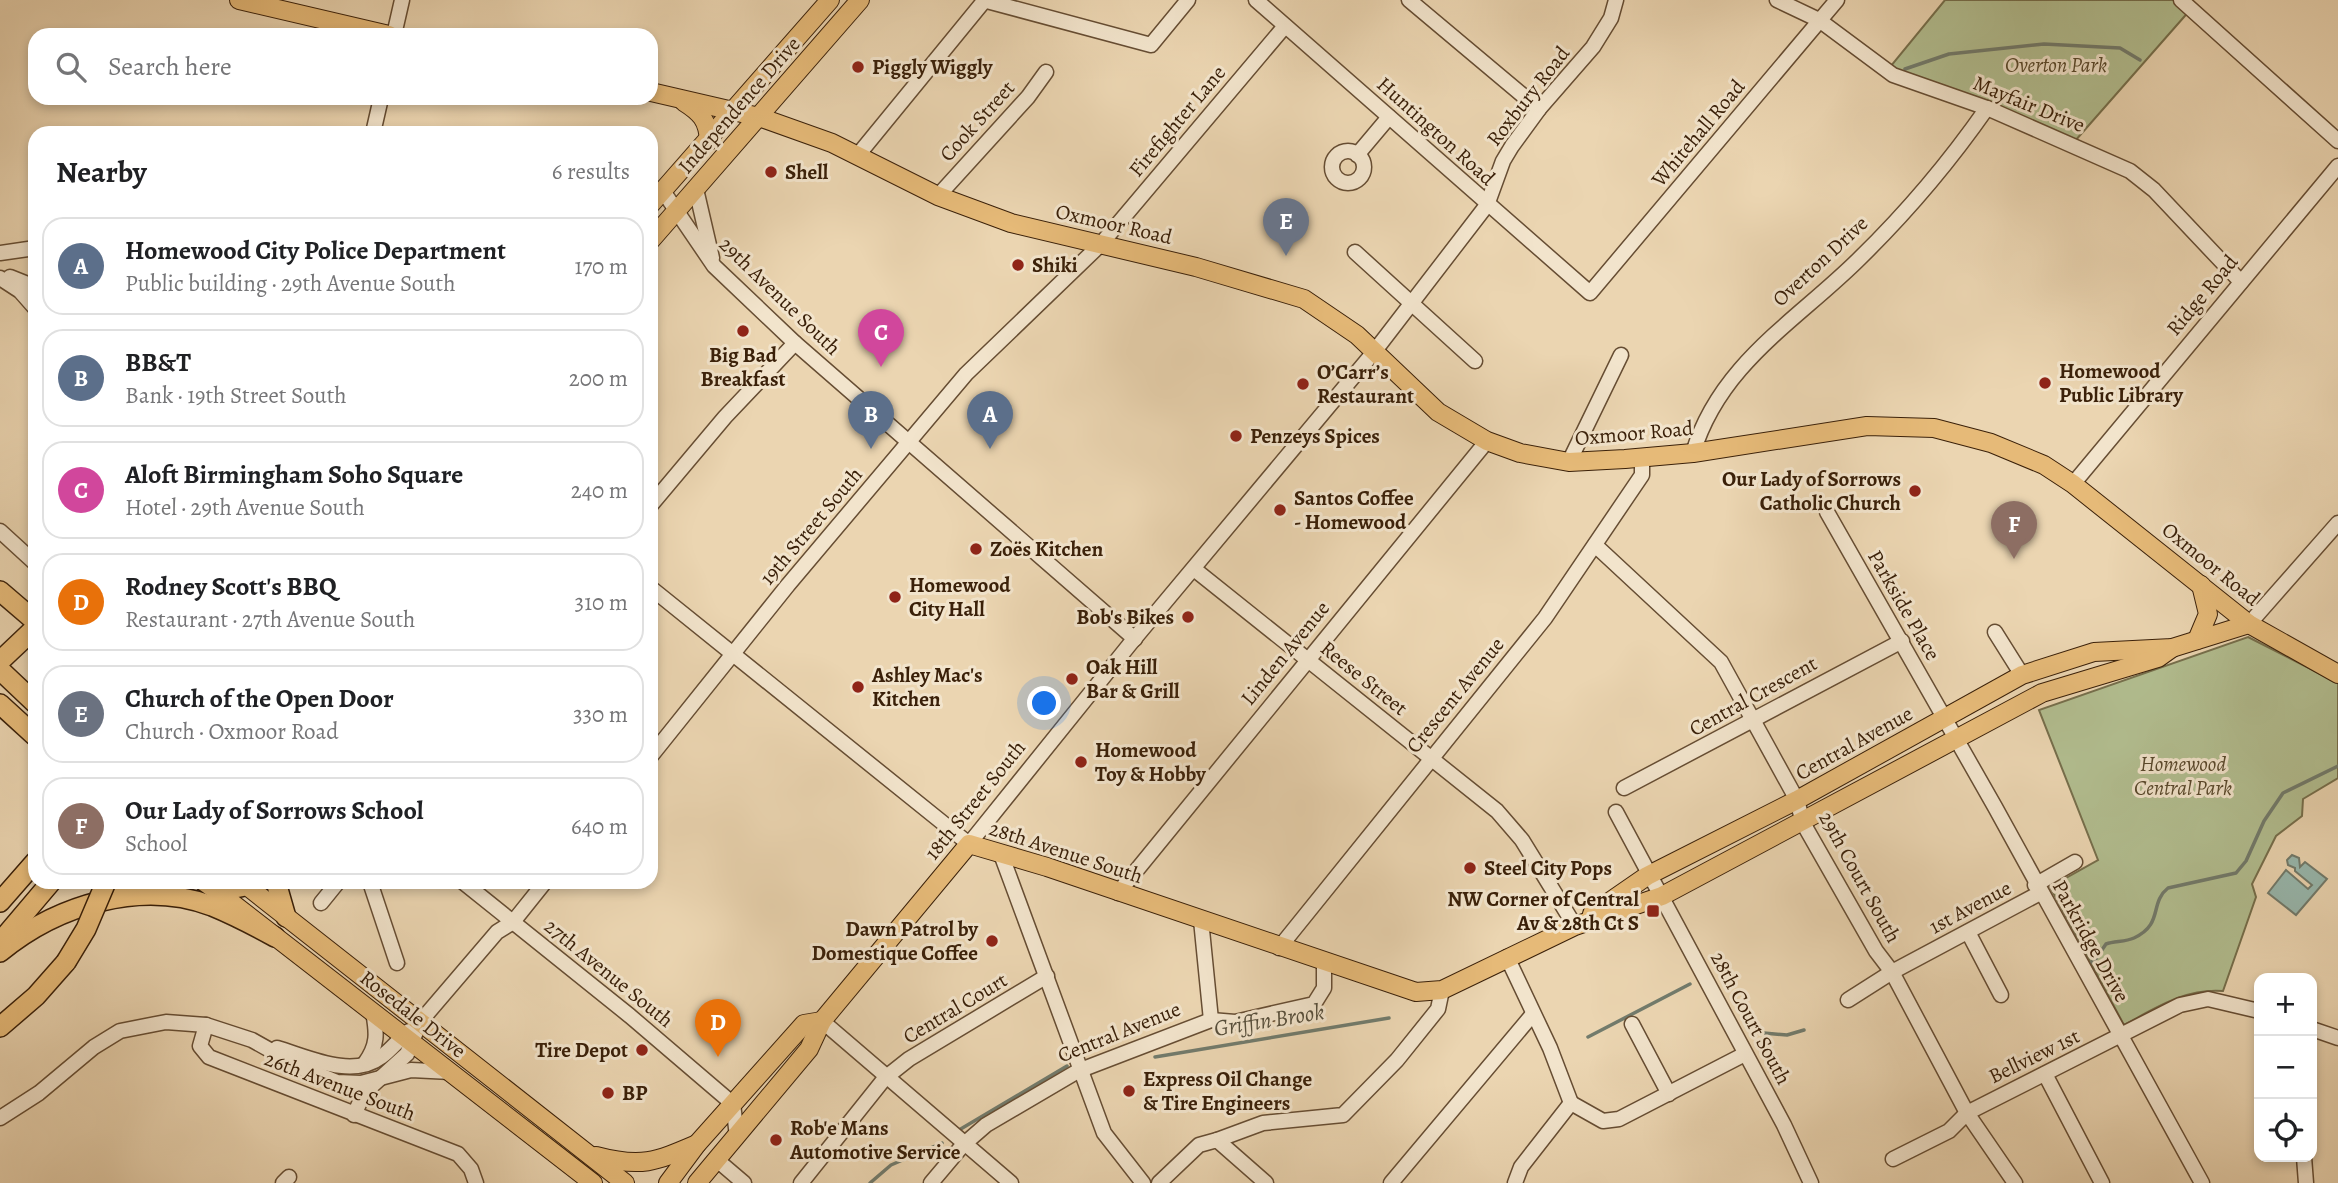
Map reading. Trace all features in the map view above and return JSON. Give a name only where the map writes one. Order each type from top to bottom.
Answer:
[{"type":"highway","points":[[4,594],[28,615]]},
{"type":"highway","points":[[0,661],[28,635]]},
{"type":"highway","points":[[0,670],[28,696]]},
{"type":"highway","points":[[0,704],[28,730]]},
{"type":"highway","points":[[0,902],[28,870]]},
{"type":"highway","points":[[0,942],[45,889]]},
{"type":"highway","points":[[0,1027],[36,996],[66,962],[86,929],[103,889]]},
{"type":"highway","points":[[278,889],[286,917]]},
{"type":"highway","points":[[0,952],[18,937],[63,914],[130,894],[176,897],[211,905],[275,937]]},
{"type":"main road","points":[[239,0],[361,28]]},
{"type":"main road","name":"Independence Drive","points":[[658,232],[860,0]]},
{"type":"main road","name":"Independence Drive","points":[[658,197],[828,3]]},
{"type":"main road","name":"Oxmoor Road","points":[[658,94],[759,117],[832,143],[938,197],[1011,223],[1274,288],[1304,299],[1357,335],[1438,412],[1487,440],[1520,453],[1569,462],[1642,457],[1693,453],[1867,426],[1934,428],[1990,443],[2044,465],[2074,484],[2249,624],[2338,674]]},
{"type":"main road","points":[[678,98],[700,111],[708,128],[709,141]]},
{"type":"main road","points":[[2197,640],[2207,617],[2201,585]]},
{"type":"main road","name":"Central Avenue","points":[[1575,926],[1649,875],[1797,800],[2022,675],[2094,652],[2172,648],[2249,624]]},
{"type":"main road","name":"Central Avenue","points":[[1416,992],[1442,990],[1575,926],[1662,896],[2042,693],[2158,658],[2172,648]]},
{"type":"main road","name":"28th Avenue South","points":[[969,845],[1416,992]]},
{"type":"main road","name":"18th Street South","points":[[697,1183],[809,1049],[822,1021],[969,845]]},
{"type":"main road","name":"Rosedale Drive","points":[[214,889],[593,1183]]},
{"type":"main road","name":"Rosedale Drive","points":[[255,889],[286,917],[625,1183]]},
{"type":"main road","points":[[668,1183],[697,1144],[804,1024],[822,1021]]},
{"type":"main road","points":[[587,1153],[627,1164],[658,1161],[697,1144]]},
{"type":"main road","points":[[560,1157],[574,1183]]},
{"type":"street","points":[[394,28],[402,0]]},
{"type":"street","points":[[858,155],[984,0],[1151,45],[1188,0]]},
{"type":"street","name":"Huntington Road","points":[[1256,0],[1590,293]]},
{"type":"street","points":[[1409,0],[1539,109]]},
{"type":"street","name":"Roxbury Road","points":[[1374,352],[1488,205],[1503,161],[1539,109],[1593,47],[1611,18],[1616,0]]},
{"type":"street","name":"Mayfair Drive","points":[[1777,0],[1819,20],[1893,75],[1987,108],[2130,171],[2154,190],[2241,282]]},
{"type":"street","name":"Whitehall Road","points":[[1590,293],[1837,0]]},
{"type":"street","points":[[2181,0],[2338,141]]},
{"type":"street","points":[[828,3],[842,20]]},
{"type":"street","name":"Firefighter Lane","points":[[1101,244],[1285,26]]},
{"type":"street","name":"Cook Street","points":[[938,197],[1028,97],[1045,72]]},
{"type":"street","points":[[375,126],[379,105]]},
{"type":"street","name":"Overton Drive","points":[[1693,453],[1705,419],[1743,365],[1783,324],[1860,259],[1964,141],[1987,108]]},
{"type":"street","points":[[1357,155],[1389,117]]},
{"type":"street","name":"Ridge Road","points":[[2074,484],[2338,166]]},
{"type":"street","points":[[696,190],[714,266]]},
{"type":"street","name":"29th Avenue South","points":[[658,199],[676,213],[714,266],[795,343],[1135,639]]},
{"type":"street","name":"19th Street South","points":[[658,747],[966,374],[1101,244]]},
{"type":"street","points":[[0,253],[28,249]]},
{"type":"street","points":[[1356,252],[1475,361]]},
{"type":"street","points":[[0,272],[28,284]]},
{"type":"street","points":[[0,278],[20,291],[28,300]]},
{"type":"street","points":[[658,497],[725,416],[795,343]]},
{"type":"street","name":"18th Street South","points":[[969,845],[1135,639],[1374,352]]},
{"type":"street","points":[[1569,462],[1621,355]]},
{"type":"street","name":"Linden Avenue","points":[[1118,893],[1487,440]]},
{"type":"street","name":"Crescent Avenue","points":[[1279,948],[1545,618],[1579,564],[1642,475],[1642,457]]},
{"type":"street","name":"Parkside Place","points":[[1827,512],[1945,719]]},
{"type":"street","points":[[2249,624],[2262,613],[2338,523]]},
{"type":"street","points":[[0,531],[28,557]]},
{"type":"street","name":"29th Court South","points":[[1595,545],[1721,662],[1797,800],[1803,823],[1876,951],[1892,972],[1967,1112],[2015,1183]]},
{"type":"street","name":"Reese Street","points":[[1194,569],[1507,821],[1522,840],[1575,926]]},
{"type":"street","name":"28th Avenue South","points":[[658,594],[969,845]]},
{"type":"street","points":[[1995,632],[2022,675]]},
{"type":"street","name":"Central Crescent","points":[[1625,788],[1902,641]]},
{"type":"street","name":"Parkridge Drive","points":[[1945,719],[2202,1183]]},
{"type":"street","name":"28th Court South","points":[[1616,812],[1811,1183]]},
{"type":"street","points":[[1001,854],[1047,976],[1078,1071],[1104,1133],[1143,1183]]},
{"type":"street","name":"1st Avenue","points":[[1848,1000],[1892,972],[1968,932],[2038,889],[2075,862]]},
{"type":"street","points":[[321,902],[332,889]]},
{"type":"street","points":[[372,889],[397,963]]},
{"type":"street","name":"27th Avenue South","points":[[472,889],[733,1104]]},
{"type":"street","points":[[0,1118],[39,1093],[94,1047],[120,1031],[166,1022],[206,1025],[342,1067],[358,1066],[380,1059],[407,1039],[497,932],[513,922],[539,889]]},
{"type":"street","points":[[1201,920],[1211,1020]]},
{"type":"street","points":[[1968,932],[2001,995]]},
{"type":"street","points":[[1507,957],[1550,1048],[1571,1103],[1603,1121],[1619,1119],[1745,1054]]},
{"type":"street","name":"Central Avenue","points":[[931,1183],[963,1145],[997,1118],[1078,1071],[1211,1020],[1235,1022],[1314,1004],[1324,988],[1324,962]]},
{"type":"street","name":"Central Court","points":[[801,1183],[885,1078],[909,1059],[1047,976]]},
{"type":"street","points":[[1159,1183],[1199,1145],[1263,1123],[1343,1115],[1405,1051],[1438,1009],[1442,990]]},
{"type":"street","name":"Bellview 1st","points":[[1893,1159],[1949,1131],[1967,1112],[2120,1037],[2180,1004],[2208,999],[2254,1010]]},
{"type":"street","points":[[365,1063],[374,1050],[376,1041],[373,1012]]},
{"type":"street","points":[[1391,1183],[1533,1014]]},
{"type":"street","points":[[822,1021],[963,1145],[1011,1183]]},
{"type":"street","points":[[1632,1024],[1669,1094]]},
{"type":"street","name":"26th Avenue South","points":[[206,1025],[200,1046],[209,1057],[458,1154],[471,1169],[476,1183]]},
{"type":"street","points":[[2317,1031],[2338,1038]]},
{"type":"street","points":[[354,1115],[364,1093],[407,1054],[407,1039]]},
{"type":"street","points":[[252,1040],[324,1078],[349,1084],[411,1070],[451,1072]]},
{"type":"street","points":[[2045,1074],[2102,1183]]},
{"type":"street","points":[[1515,1183],[1521,1167],[1571,1103]]},
{"type":"street","points":[[733,1104],[737,1136]]},
{"type":"street","points":[[1217,1140],[1266,1183]]},
{"type":"street","points":[[717,1160],[744,1183]]},
{"type":"street","points":[[2304,1162],[2306,1183]]},
{"type":"green space","name":"Overton Park","points":[[1945,0],[2181,0],[2191,9],[2075,141],[1890,67]]},
{"type":"green space","name":"Homewood Central Park","points":[[2248,637],[2338,683],[2338,778],[2303,799],[2302,816],[2276,836],[2252,884],[2256,897],[2223,991],[2183,996],[2124,1025],[2050,887],[2098,860],[2039,710]]},
{"type":"water","points":[[2292,855],[2299,858],[2300,867],[2305,862],[2327,879],[2296,915],[2268,893],[2286,870],[2308,889],[2312,885],[2295,871],[2295,868],[2288,865],[2287,860]]},
{"type":"waterway","points":[[1905,69],[1949,54],[2044,44],[2120,48],[2140,60]]},
{"type":"waterway","name":"Griffin Brook","points":[[2086,965],[2095,960],[2106,944],[2131,939],[2143,932],[2153,920],[2159,900],[2168,888],[2236,873],[2246,861],[2264,821],[2283,793],[2338,766]]},
{"type":"waterway","name":"Griffin Brook","points":[[1588,1037],[1690,984]]},
{"type":"waterway","name":"Griffin Brook","points":[[1155,1057],[1389,1018]]},
{"type":"waterway","name":"Griffin Brook","points":[[1753,1032],[1787,1035],[1804,1030]]},
{"type":"waterway","name":"Griffin Brook","points":[[959,1130],[1067,1066]]},
{"type":"waterway","name":"Griffin Brook","points":[[870,1183],[891,1165],[942,1143]]},
{"type":"place","name":"Piggly Wiggly","points":[[858,67]]},
{"type":"place","name":"Shell","points":[[771,172]]},
{"type":"place","name":"Church of the Open Door","points":[[1286,256]]},
{"type":"place","name":"Shiki","points":[[1018,265]]},
{"type":"place","name":"Big Bad Breakfast","points":[[743,331]]},
{"type":"place","name":"Aloft Birmingham Soho Square","points":[[881,367]]},
{"type":"place","name":"Homewood Public Library","points":[[2045,383]]},
{"type":"place","name":"O’Carr’s Restaurant","points":[[1303,384]]},
{"type":"place","name":"Penzeys Spices","points":[[1236,436]]},
{"type":"place","name":"BB&T","points":[[871,449]]},
{"type":"place","name":"Homewood City Police Department","points":[[990,449]]},
{"type":"place","name":"Our Lady of Sorrows Catholic Church","points":[[1915,491]]},
{"type":"place","name":"Santos Coffee - Homewood","points":[[1280,510]]},
{"type":"place","name":"Zoës Kitchen","points":[[976,549]]},
{"type":"place","name":"Our Lady of Sorrows School","points":[[2014,559]]},
{"type":"place","name":"Homewood City Hall","points":[[895,597]]},
{"type":"place","name":"Bob's Bikes","points":[[1188,617]]},
{"type":"place","name":"Oak Hill Bar & Grill","points":[[1072,679]]},
{"type":"place","name":"Ashley Mac's Kitchen","points":[[858,687]]},
{"type":"place","name":"Homewood Toy & Hobby","points":[[1081,762]]},
{"type":"place","name":"Steel City Pops","points":[[1470,868]]},
{"type":"place","name":"NW Corner of Central Av & 28th Ct S","points":[[1653,911]]},
{"type":"place","name":"Dawn Patrol by Domestique Coffee","points":[[992,941]]},
{"type":"place","name":"Tire Depot","points":[[642,1050]]},
{"type":"place","name":"Rodney Scott's BBQ","points":[[718,1057]]},
{"type":"place","name":"Express Oil Change & Tire Engineers","points":[[1129,1091]]},
{"type":"place","name":"BP","points":[[608,1093]]},
{"type":"place","name":"Rob'e Mans Automotive Service","points":[[776,1140]]}]
